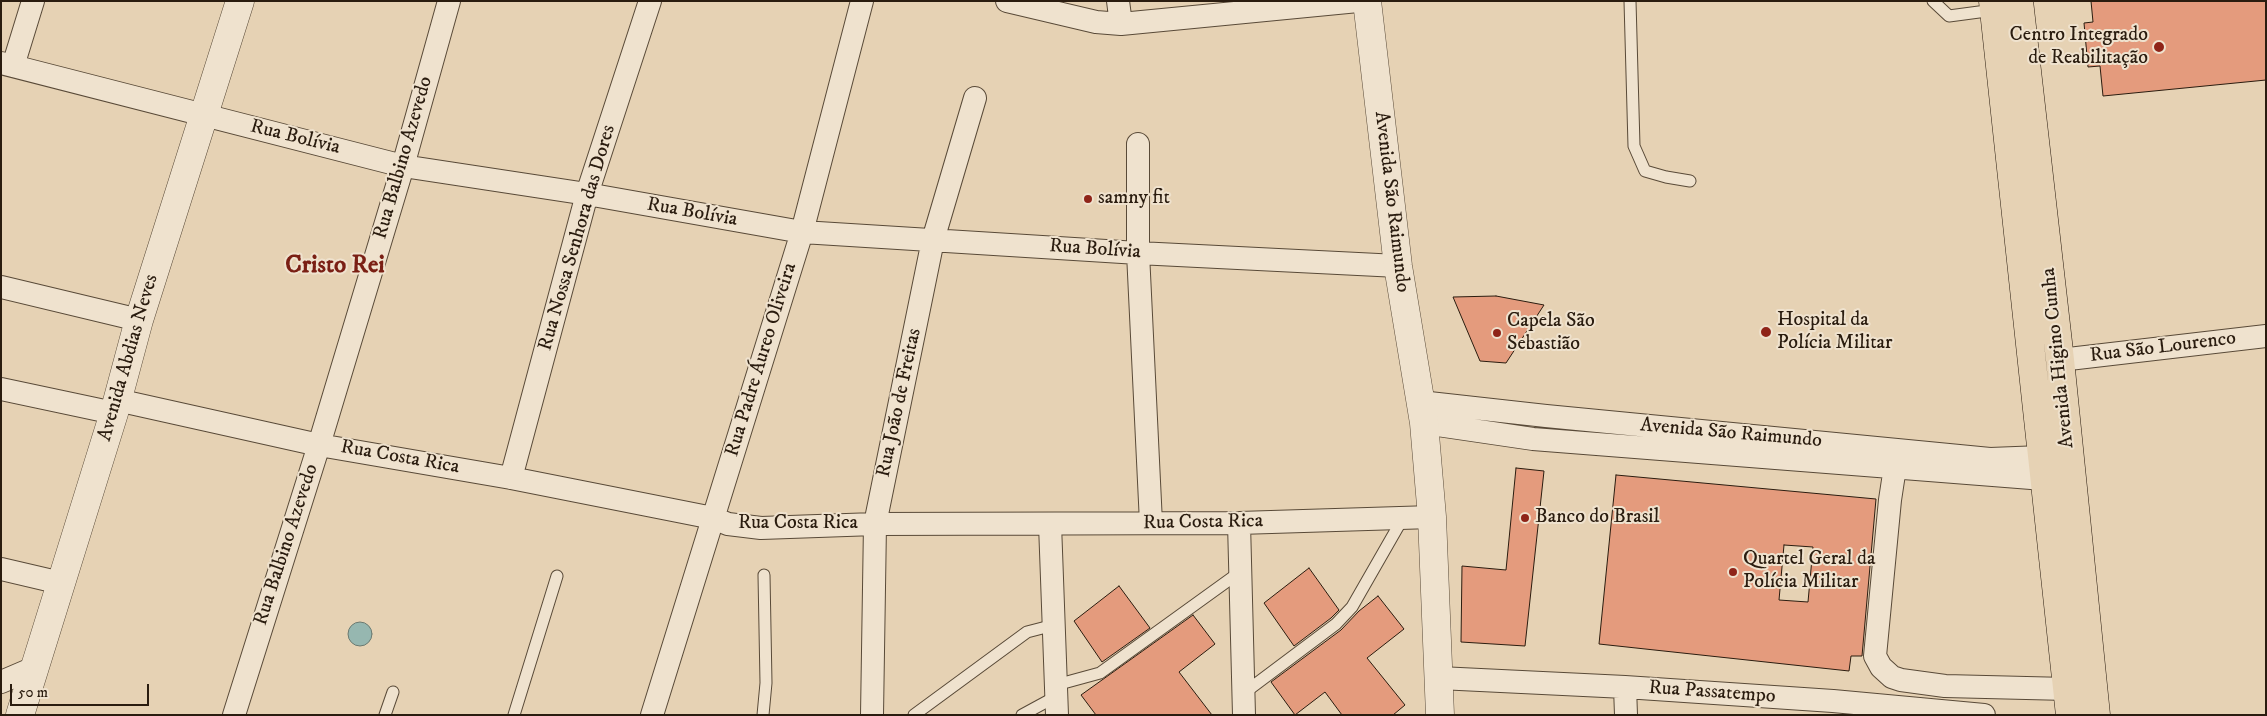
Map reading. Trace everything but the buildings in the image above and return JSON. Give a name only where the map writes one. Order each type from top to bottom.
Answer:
[{"type":"main road","name":"Avenida Higino Cunha","points":[[2002,4],[2060,360],[2096,715]]},
{"type":"main road","name":"Avenida Higino Cunha","points":[[2002,4],[2043,468],[2068,702]]},
{"type":"street","points":[[7,64],[33,1]]},
{"type":"street","name":"Avenida Abdias Neves","points":[[20,715],[116,407],[139,320],[240,1]]},
{"type":"street","name":"Rua Balbino Azevedo","points":[[234,715],[319,445],[403,166],[449,1]]},
{"type":"street","name":"Rua Nossa Senhora das Dores","points":[[512,478],[587,194],[650,1]]},
{"type":"street","name":"Rua Padre Áureo Oliveira","points":[[652,715],[802,232],[862,1]]},
{"type":"street","points":[[1008,1],[1096,22],[1120,24],[1358,1]]},
{"type":"street","points":[[1118,1],[1120,24]]},
{"type":"street","name":"Avenida São Raimundo","points":[[1367,1],[1398,266],[1422,413],[1432,517],[1439,678],[1437,710]]},
{"type":"street","name":"Rua Bolívia","points":[[7,64],[403,166],[587,194],[802,232],[1138,253],[1398,266]]},
{"type":"street","name":"Rua João de Freitas","points":[[872,715],[875,524],[933,240],[974,98]]},
{"type":"street","points":[[1138,144],[1138,253],[1150,523]]},
{"type":"street","points":[[1,287],[139,320]]},
{"type":"street","name":"Rua São Lourenco","points":[[2060,360],[2266,336]]},
{"type":"street","name":"Rua Costa Rica","points":[[1,389],[116,407],[319,445],[512,478],[713,518],[728,524],[761,528],[875,524],[1239,523],[1432,517]]},
{"type":"street","name":"Avenida São Raimundo","points":[[1422,413],[1556,417],[1896,458],[1990,459],[2043,468]]},
{"type":"street","points":[[1896,458],[1889,509],[1876,656],[1881,667],[1892,677],[1901,680],[2068,702]]},
{"type":"street","points":[[1239,523],[1244,704]]},
{"type":"street","points":[[1050,524],[1057,699]]},
{"type":"street","points":[[1,569],[60,583]]},
{"type":"street","points":[[1,682],[34,668]]},
{"type":"street","name":"Rua Passatempo","points":[[1439,678],[1625,687],[1984,715]]},
{"type":"street","points":[[1945,686],[1947,711]]},
{"type":"street","points":[[1625,687],[1626,715]]},
{"type":"lane","points":[[1630,1],[1634,146],[1645,171],[1690,181]]},
{"type":"lane","points":[[1933,1],[1949,16],[2002,4]]},
{"type":"lane","points":[[1244,704],[1336,624],[1352,607],[1403,518]]},
{"type":"lane","points":[[1022,715],[1057,699],[1100,673],[1240,572]]},
{"type":"lane","points":[[763,715],[766,683],[764,575]]},
{"type":"lane","points":[[514,715],[557,576]]},
{"type":"lane","points":[[914,715],[1027,632],[1054,625]]},
{"type":"lane","points":[[386,715],[393,692]]},
{"type":"water","points":[[360,622],[369,625],[372,634],[369,643],[360,646],[351,643],[348,634],[351,625]]},
{"type":"place","name":"Centro Integrado de Reabilitação","points":[[2159,47]]},
{"type":"place","name":"samny fit","points":[[1088,199]]},
{"type":"place","name":"Hospital da Polícia Militar","points":[[1766,332]]},
{"type":"place","name":"Capela São Sebastião","points":[[1497,333]]},
{"type":"place","name":"Banco do Brasil","points":[[1525,518]]},
{"type":"place","name":"Quartel Geral da Polícia Militar","points":[[1733,572]]},
{"type":"district","name":"Cristo Rei","points":[[335,267]]}]
